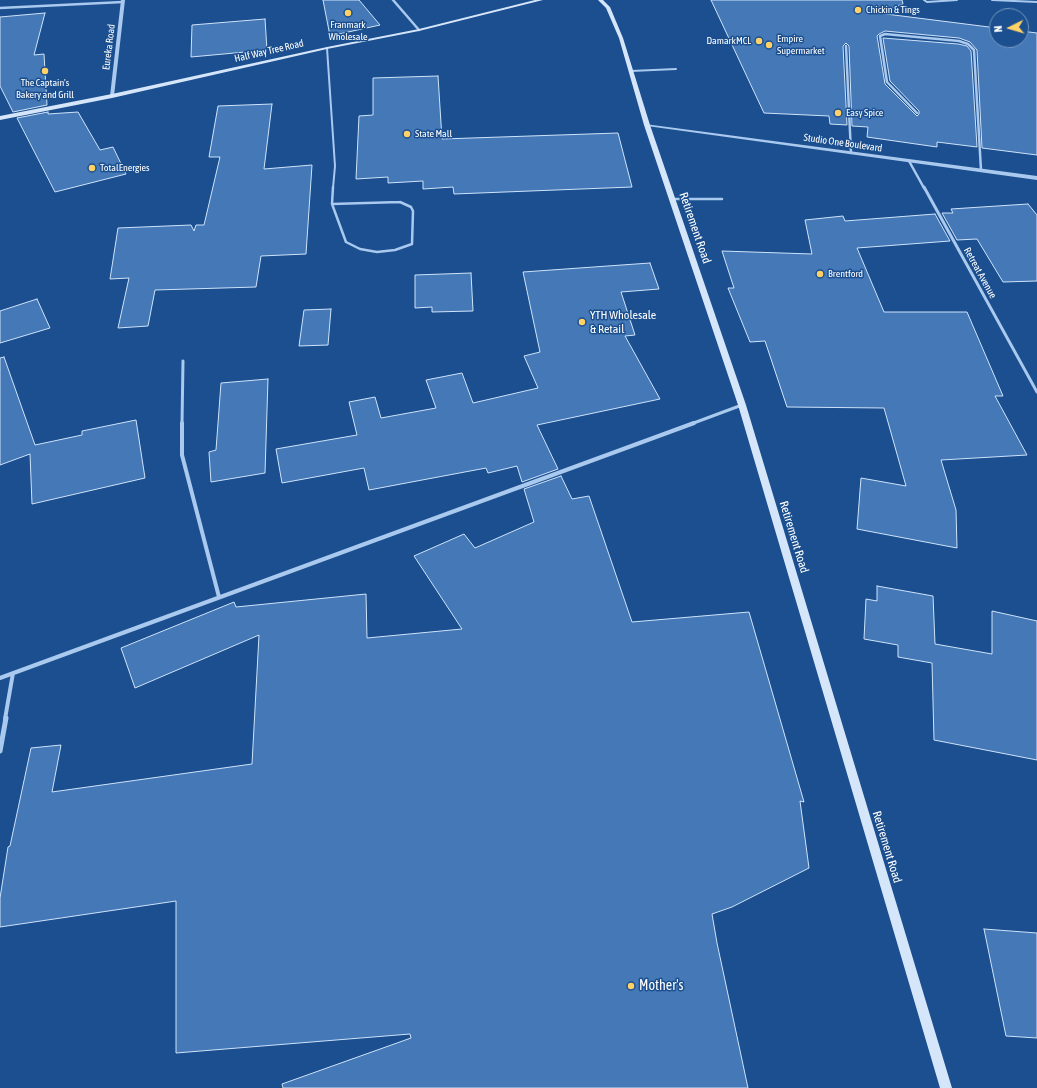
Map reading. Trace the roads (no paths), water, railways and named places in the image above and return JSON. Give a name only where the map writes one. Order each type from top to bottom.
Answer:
[{"type":"main road","name":"Half Way Tree Road","points":[[0,118],[112,96],[327,48],[419,30],[541,0]]},
{"type":"main road","name":"Retirement Road","points":[[600,0],[608,7],[621,38],[647,125],[742,405],[944,1087]]},
{"type":"street","points":[[393,0],[419,30]]},
{"type":"street","points":[[0,8],[123,1]]},
{"type":"street","name":"Eureka Road","points":[[112,96],[123,1]]},
{"type":"street","points":[[917,113],[887,82],[880,36],[885,34],[907,36],[959,41],[968,44],[974,50],[981,170]]},
{"type":"street","points":[[846,46],[851,153]]},
{"type":"street","name":"Studio One Boulevard","points":[[647,125],[1037,178]]},
{"type":"street","name":"Retreat Avenue","points":[[909,161],[1037,392]]},
{"type":"street","points":[[183,361],[182,455],[219,597]]},
{"type":"street","points":[[0,678],[742,405]]},
{"type":"street","points":[[0,751],[13,673]]},
{"type":"lane","points":[[924,0],[928,2],[957,0]]},
{"type":"lane","points":[[992,0],[1037,2]]},
{"type":"lane","points":[[327,48],[335,166],[332,204],[346,242],[352,246],[368,251],[386,252],[412,244],[413,212],[411,207],[406,204],[400,202],[332,204]]},
{"type":"lane","points":[[631,71],[676,69]]},
{"type":"lane","points":[[672,199],[722,199]]},
{"type":"place","name":"Chickin & Tings","points":[[858,10]]},
{"type":"place","name":"Franmark Wholesale","points":[[348,13]]},
{"type":"place","name":"DamarkMCL","points":[[759,41]]},
{"type":"place","name":"Empire Supermarket","points":[[769,45]]},
{"type":"place","name":"The Captain's Bakery and Grill","points":[[45,71]]},
{"type":"place","name":"Easy Spice","points":[[838,113]]},
{"type":"place","name":"State Mall","points":[[407,134]]},
{"type":"place","name":"TotalEnergies","points":[[92,168]]},
{"type":"place","name":"Brentford","points":[[820,274]]},
{"type":"place","name":"YTH Wholesale & Retail","points":[[582,322]]},
{"type":"place","name":"Mother's","points":[[631,986]]}]
